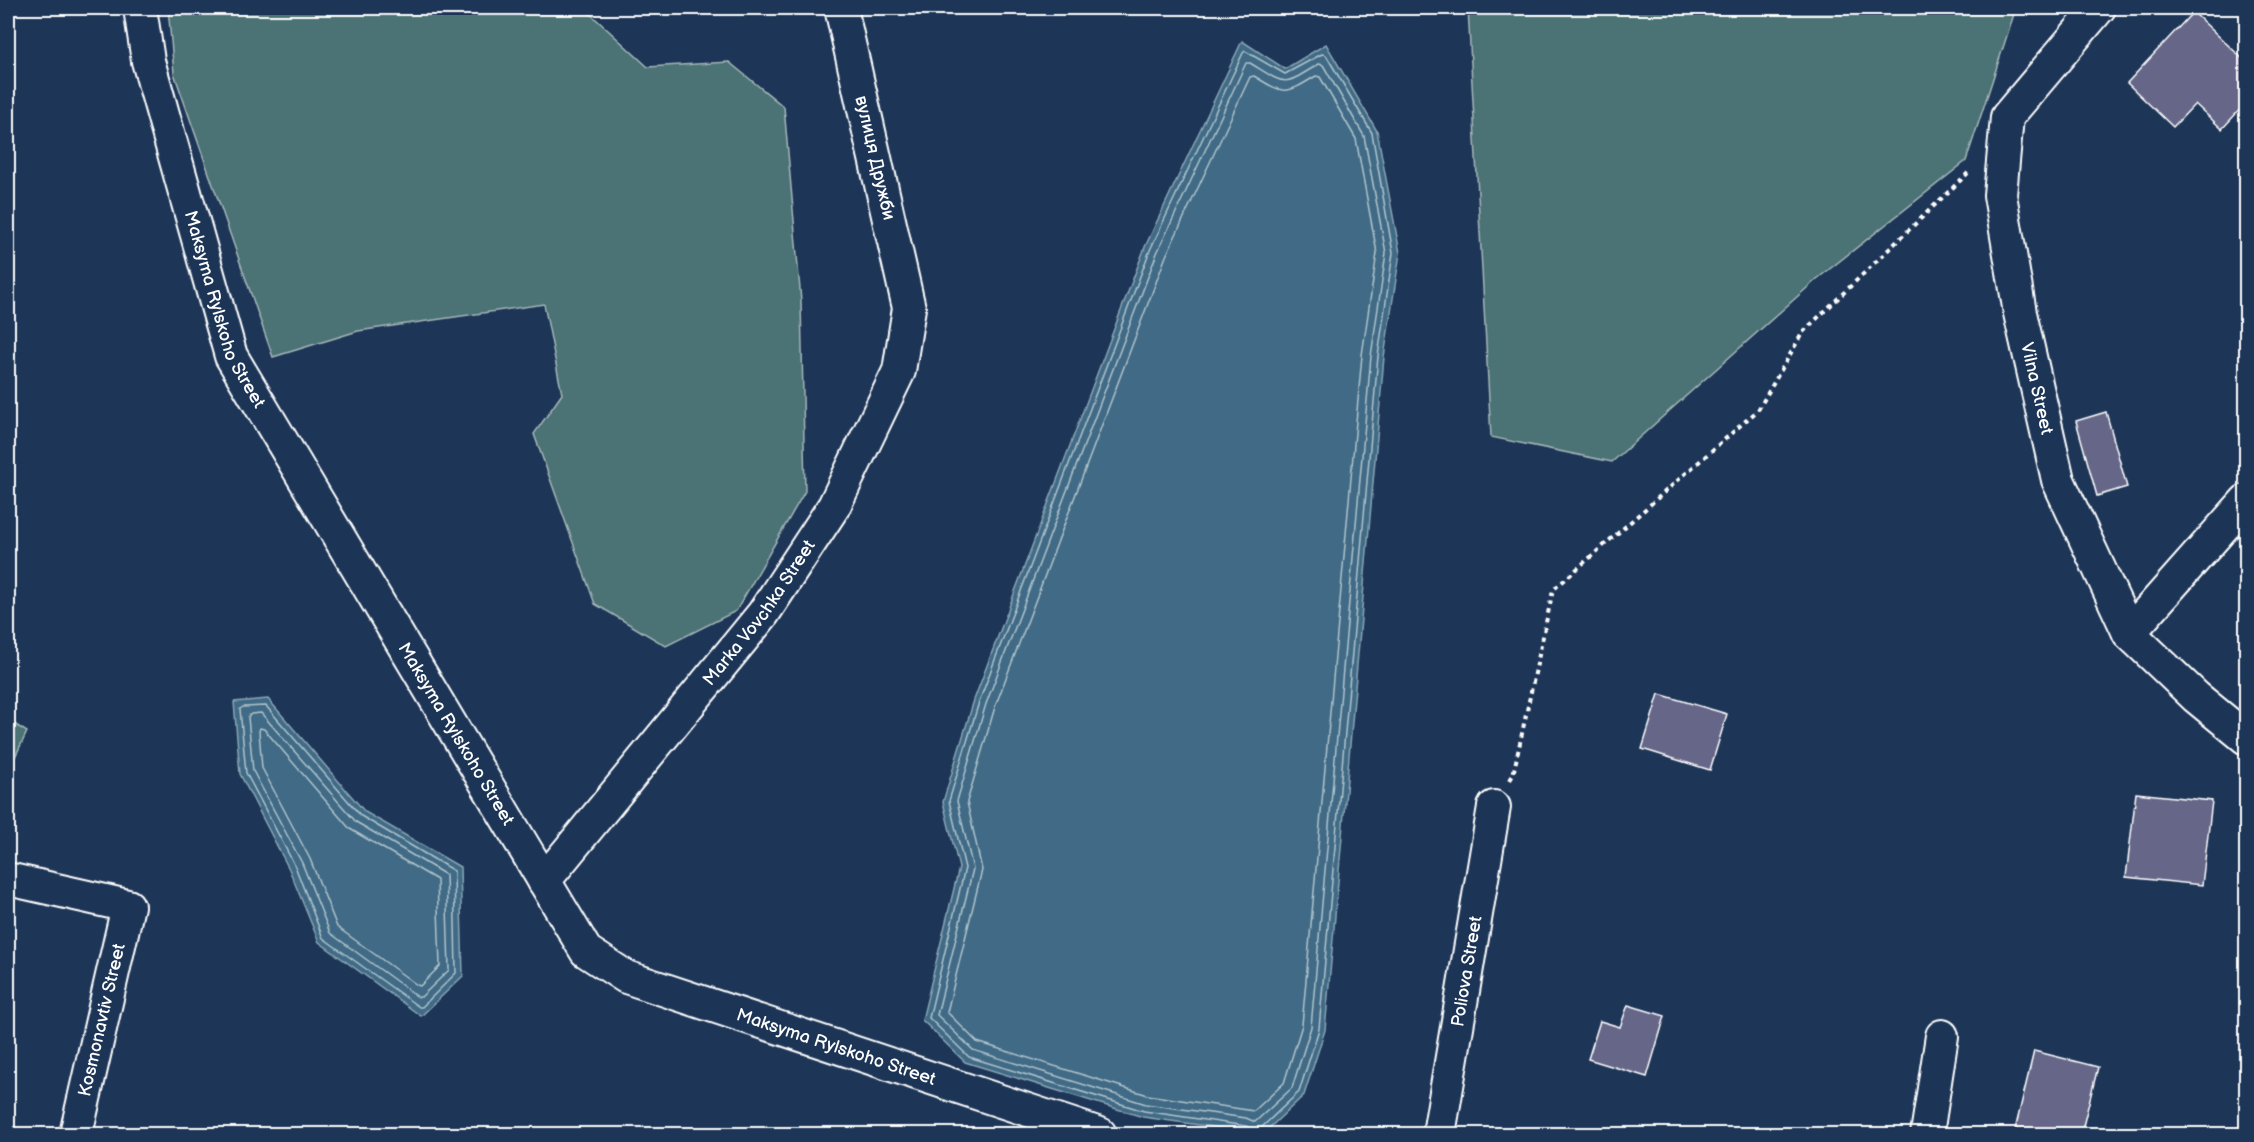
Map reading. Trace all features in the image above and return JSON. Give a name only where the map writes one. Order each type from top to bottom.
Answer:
[{"type":"street","name":"Maksyma Rylskoho Street","points":[[140,8],[148,61],[231,356],[586,951],[626,977],[1100,1134]]},
{"type":"street","name":"вулиця Дружби","points":[[841,8],[909,308]]},
{"type":"street","name":"Vilna Street","points":[[2099,8],[2007,117],[2000,195],[2020,313],[2058,480],[2129,633],[2196,697],[2247,738]]},
{"type":"street","name":"Marka Vovchka Street","points":[[544,881],[763,614],[834,506],[899,371],[909,308]]},
{"type":"street","points":[[2129,633],[2247,501]]},
{"type":"street","name":"Poliova Street","points":[[1439,1134],[1494,807]]},
{"type":"street","name":"Kosmonavtiv Street","points":[[8,879],[128,906],[76,1134]]},
{"type":"street","points":[[1928,1134],[1942,1036]]},
{"type":"path","points":[[1494,807],[1513,775],[1553,590],[1758,410],[1803,332],[2006,137]]},
{"type":"green space","points":[[168,8],[430,8],[440,17],[584,8],[648,67],[729,62],[784,107],[801,301],[805,491],[736,611],[666,646],[595,604],[534,434],[562,394],[544,304],[358,331],[273,357],[174,73]]},
{"type":"green space","points":[[1468,8],[2016,8],[1966,161],[1817,279],[1612,462],[1491,437]]},
{"type":"green space","points":[[8,720],[27,732],[13,761],[8,762]]},
{"type":"water","points":[[1242,41],[1285,69],[1326,44],[1377,131],[1400,253],[1384,357],[1325,1030],[1304,1095],[1263,1134],[1143,1117],[965,1062],[922,1020],[959,868],[943,802],[974,700],[1145,247]]},
{"type":"water","points":[[268,699],[365,812],[460,867],[463,976],[421,1016],[319,942],[289,869],[240,774],[234,702]]},
{"type":"building","points":[[2193,12],[2246,62],[2246,103],[2222,129],[2195,104],[2173,127],[2127,83]]},
{"type":"building","points":[[2106,412],[2127,487],[2097,496],[2076,421]]},
{"type":"building","points":[[1659,694],[1727,714],[1710,770],[1642,749]]},
{"type":"building","points":[[2136,793],[2212,801],[2202,885],[2126,877]]},
{"type":"building","points":[[1628,1005],[1665,1016],[1647,1077],[1588,1059],[1600,1021],[1620,1027]]},
{"type":"building","points":[[2034,1051],[2098,1067],[2081,1134],[2034,1134],[2015,1130]]}]
